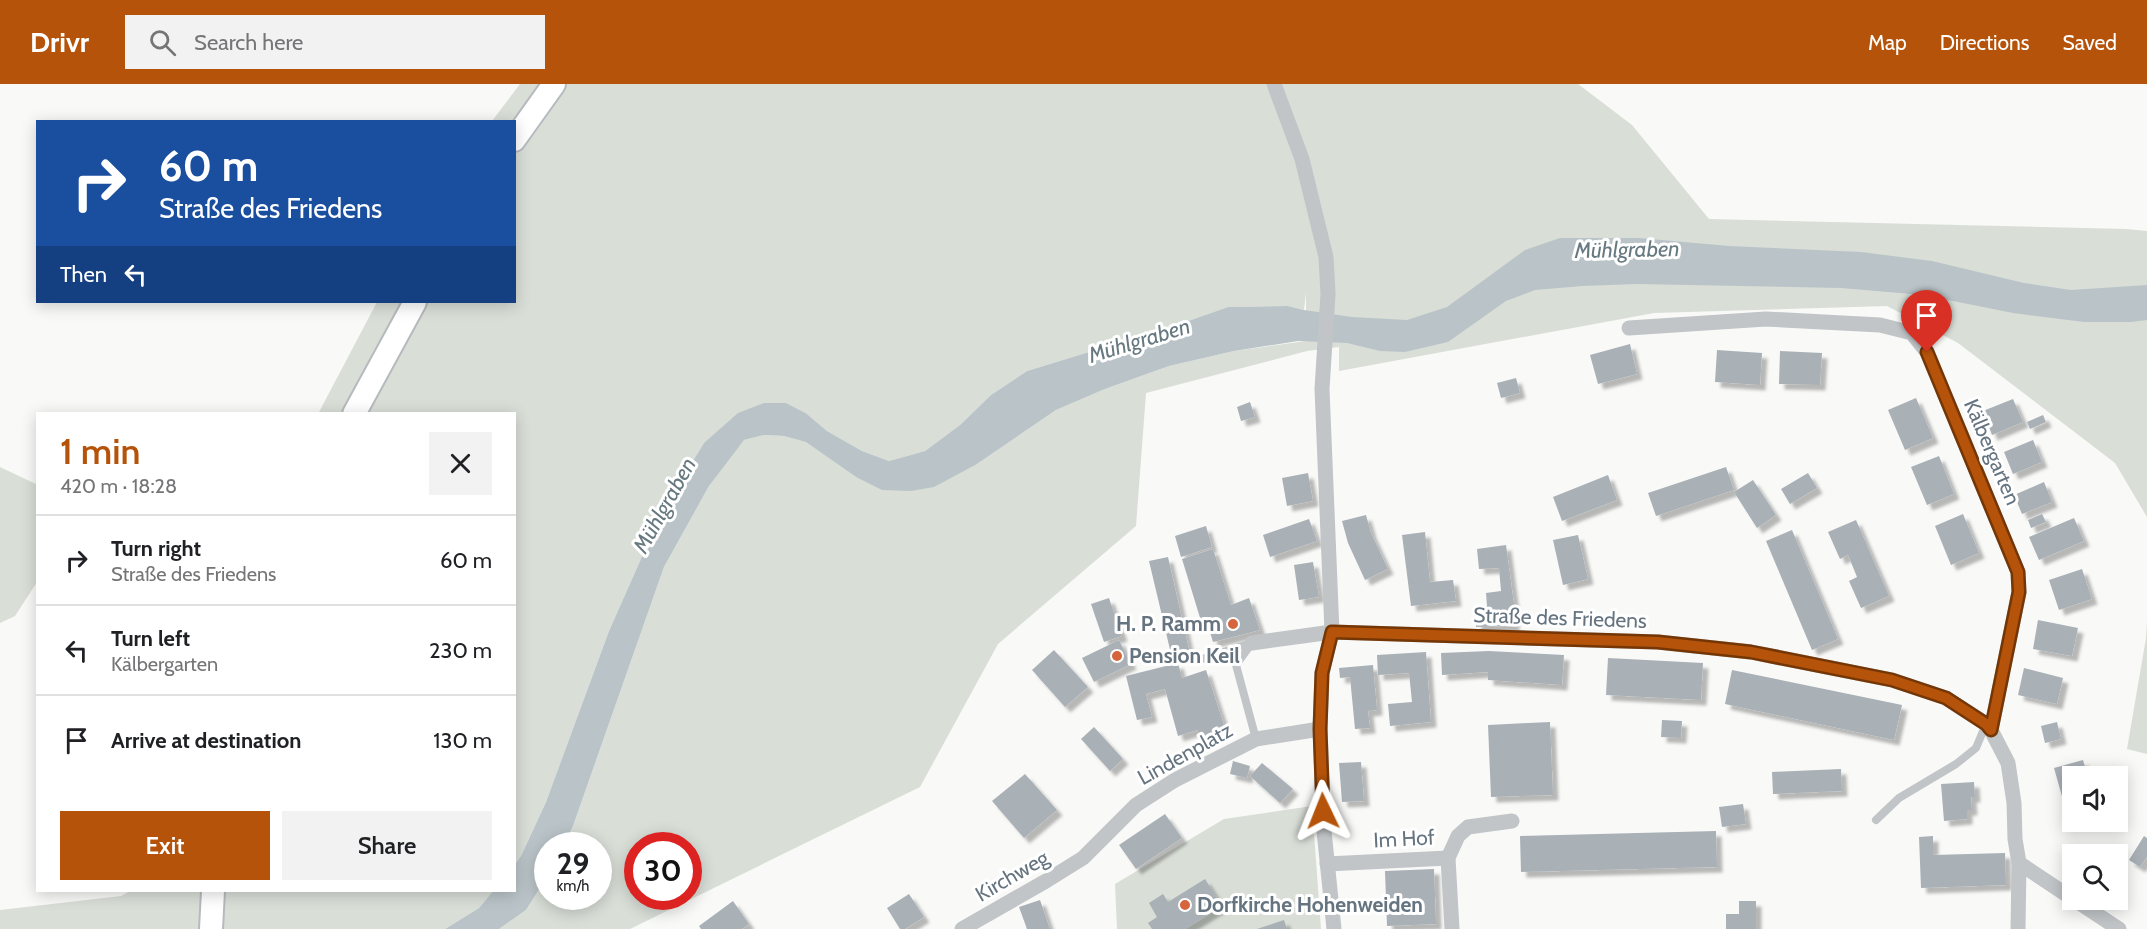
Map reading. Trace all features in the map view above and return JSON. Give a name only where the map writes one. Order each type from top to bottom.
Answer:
[{"type":"street","points":[[516,137],[554,84]]},
{"type":"street","points":[[1274,84],[1302,159],[1326,257],[1328,294],[1322,389],[1332,632],[1322,673],[1320,729],[1327,864],[1334,929]]},
{"type":"street","points":[[355,412],[414,303]]},
{"type":"street","name":"Kälbergarten","points":[[1629,328],[1766,319],[1880,325],[1912,333],[1927,352],[2018,572],[2019,592],[1989,727]]},
{"type":"street","points":[[1252,643],[1332,632]]},
{"type":"street","name":"Straße des Friedens","points":[[1332,632],[1658,642],[1751,652],[1892,680],[1946,698],[1989,727],[2008,763],[2019,863],[2018,929]]},
{"type":"street","name":"Lindenplatz","points":[[1083,858],[1136,805],[1175,780],[1256,739],[1320,729]]},
{"type":"street","name":"Im Hof","points":[[1452,929],[1448,858],[1458,836],[1468,827],[1512,822]]},
{"type":"street","name":"Kirchweg","points":[[962,929],[1083,858]]},
{"type":"street","name":"Im Hof","points":[[1327,864],[1448,858]]},
{"type":"street","points":[[2019,863],[2062,891]]},
{"type":"street","points":[[211,929],[213,892]]},
{"type":"street","points":[[2090,910],[2119,929]]},
{"type":"lane","points":[[1196,661],[1252,643]]},
{"type":"lane","name":"Lindenplatz","points":[[1252,643],[1236,665],[1256,739]]},
{"type":"lane","points":[[1876,820],[1899,798],[1956,764],[1977,748],[1989,727]]},
{"type":"shaded area","points":[[520,84],[1578,84],[1632,125],[1709,219],[2147,231],[2147,517],[2115,463],[1958,343],[1887,306],[1654,313],[1339,371],[1339,347],[1307,351],[1146,393],[1136,526],[998,644],[920,787],[702,894],[702,832],[624,832],[624,910],[669,910],[630,929],[499,929],[526,910],[534,897],[534,910],[612,910],[612,832],[570,832],[664,567],[709,486],[744,440],[764,435],[784,436],[807,442],[856,477],[977,464],[1056,410],[1105,389],[1169,366],[1234,351],[1306,341],[1306,293],[1304,310],[1288,306],[1228,307],[1027,371],[991,395],[960,425],[925,451],[889,461],[862,451],[827,431],[807,414],[704,443],[681,480],[648,543],[609,631],[546,802],[516,863],[516,412],[319,412],[376,303],[516,303],[516,120],[493,120]]},
{"type":"shaded area","points":[[0,467],[36,484],[36,584],[15,616],[0,623]]},
{"type":"shaded area","points":[[2147,621],[2147,754],[2127,749]]},
{"type":"shaded area","points":[[1312,806],[1321,929],[1117,929],[1115,884],[1224,819]]},
{"type":"shaded area","points":[[128,892],[492,892],[479,908],[445,929],[0,929],[0,910],[121,896]]},
{"type":"water","name":"Mühlgraben","points":[[1560,238],[1639,238],[1729,246],[1861,252],[1932,261],[2024,283],[2071,290],[2147,285],[2147,320],[2131,322],[2084,322],[2013,313],[1923,295],[1841,288],[1637,284],[1535,290],[1506,301],[1448,342],[1405,352],[1380,351],[1347,343],[1298,341],[1234,351],[1169,366],[1056,410],[977,464],[934,487],[911,491],[882,490],[856,477],[806,442],[784,436],[764,435],[744,440],[709,486],[664,567],[570,832],[534,832],[534,897],[526,910],[499,929],[445,929],[479,908],[492,892],[516,892],[516,863],[546,802],[609,631],[648,543],[681,480],[704,443],[738,413],[764,403],[786,403],[807,414],[827,431],[862,451],[889,461],[925,451],[960,425],[991,395],[1027,371],[1228,307],[1288,306],[1352,317],[1407,320],[1447,307],[1525,250]]},
{"type":"building","points":[[1630,344],[1637,374],[1598,384],[1590,355]]},
{"type":"building","points":[[1717,350],[1762,353],[1760,385],[1715,382]]},
{"type":"building","points":[[1780,351],[1822,353],[1820,385],[1779,384]]},
{"type":"building","points":[[1516,378],[1520,393],[1501,398],[1497,383]]},
{"type":"building","points":[[1916,398],[1933,438],[1905,450],[1888,410]]},
{"type":"building","points":[[2013,399],[2023,422],[1992,435],[1983,411]]},
{"type":"building","points":[[1250,402],[1255,417],[1241,421],[1237,407]]},
{"type":"building","points":[[2043,415],[2046,422],[2030,429],[2027,422]]},
{"type":"building","points":[[2033,440],[2042,462],[2013,474],[2004,452]]},
{"type":"building","points":[[1939,456],[1954,494],[1927,505],[1911,467]]},
{"type":"building","points":[[1726,467],[1734,490],[1656,516],[1648,493]]},
{"type":"building","points":[[1308,473],[1313,501],[1287,506],[1282,478]]},
{"type":"building","points":[[1808,473],[1817,488],[1790,504],[1781,489]]},
{"type":"building","points":[[1608,475],[1617,500],[1562,521],[1553,497]]},
{"type":"building","points":[[1753,480],[1776,515],[1757,528],[1734,492]]},
{"type":"building","points":[[2044,482],[2052,502],[2022,514],[2014,495]]},
{"type":"building","points":[[1963,514],[1979,553],[1951,565],[1935,526]]},
{"type":"building","points":[[2042,514],[2046,522],[2031,528],[2028,520]]},
{"type":"building","points":[[1366,515],[1371,533],[1388,569],[1365,580],[1348,543],[1342,521]]},
{"type":"building","points":[[2074,518],[2084,541],[2039,560],[2029,537]]},
{"type":"building","points":[[1309,519],[1317,541],[1270,557],[1263,535]]},
{"type":"building","points":[[1856,520],[1889,596],[1861,608],[1849,581],[1857,577],[1848,555],[1840,559],[1828,532]]},
{"type":"building","points":[[1206,526],[1212,547],[1181,557],[1175,536]]},
{"type":"building","points":[[1792,530],[1838,639],[1812,650],[1766,541]]},
{"type":"building","points":[[1425,532],[1430,582],[1453,580],[1456,601],[1411,606],[1402,535]]},
{"type":"building","points":[[1578,535],[1588,579],[1563,585],[1553,540]]},
{"type":"building","points":[[1506,545],[1514,605],[1514,626],[1476,627],[1476,606],[1487,606],[1486,593],[1501,591],[1499,568],[1479,569],[1477,549]]},
{"type":"building","points":[[1213,549],[1231,605],[1249,598],[1260,630],[1213,642],[1206,619],[1201,621],[1182,559]]},
{"type":"building","points":[[1168,557],[1190,654],[1172,658],[1149,561]]},
{"type":"building","points":[[1313,562],[1319,597],[1299,600],[1294,565]]},
{"type":"building","points":[[2082,569],[2092,599],[2059,610],[2049,580]]},
{"type":"building","points":[[1109,598],[1122,636],[1104,642],[1091,604]]},
{"type":"building","points":[[2038,620],[2078,628],[2072,656],[2033,649]]},
{"type":"building","points":[[1119,640],[1131,664],[1094,682],[1082,658]]},
{"type":"building","points":[[1054,650],[1088,687],[1065,707],[1032,670]]},
{"type":"building","points":[[1489,651],[1564,655],[1562,685],[1488,680],[1488,672],[1442,675],[1441,653]]},
{"type":"building","points":[[1426,652],[1431,722],[1390,726],[1388,704],[1412,702],[1409,673],[1378,675],[1377,655]]},
{"type":"building","points":[[1608,658],[1703,663],[1701,700],[1606,695]]},
{"type":"building","points":[[1178,663],[1182,678],[1206,670],[1225,728],[1200,737],[1197,730],[1178,736],[1165,689],[1146,694],[1152,717],[1137,720],[1126,676]]},
{"type":"building","points":[[1373,665],[1377,710],[1368,711],[1370,728],[1355,729],[1350,677],[1340,678],[1339,668]]},
{"type":"building","points":[[2024,668],[2063,678],[2057,704],[2018,695]]},
{"type":"building","points":[[1732,670],[1902,705],[1894,740],[1725,704]]},
{"type":"building","points":[[1662,720],[1682,721],[1681,738],[1661,737]]},
{"type":"building","points":[[1550,722],[1553,795],[1491,797],[1488,725]]},
{"type":"building","points":[[2057,722],[2061,739],[2045,743],[2041,726]]},
{"type":"building","points":[[1094,727],[1123,759],[1110,771],[1081,739]]},
{"type":"building","points":[[2083,760],[2085,766],[2062,766],[2062,796],[2054,768]]},
{"type":"building","points":[[1233,761],[1250,766],[1247,778],[1230,774]]},
{"type":"building","points":[[1361,762],[1364,801],[1342,802],[1339,763]]},
{"type":"building","points":[[1262,763],[1293,789],[1280,803],[1250,776]]},
{"type":"building","points":[[1841,769],[1842,791],[1773,794],[1772,772]]},
{"type":"building","points":[[1025,774],[1057,810],[1024,838],[992,801]]},
{"type":"building","points":[[1974,782],[1975,797],[1971,797],[1972,810],[1967,810],[1967,819],[1944,821],[1941,784]]},
{"type":"building","points":[[1743,804],[1746,824],[1722,827],[1719,807]]},
{"type":"building","points":[[1165,814],[1182,838],[1136,869],[1119,845]]},
{"type":"building","points":[[1716,831],[1717,867],[1521,872],[1520,836]]},
{"type":"building","points":[[1933,836],[1933,855],[2005,853],[2006,885],[1921,888],[1919,837]]},
{"type":"building","points":[[2144,836],[2147,838],[2147,857],[2140,867],[2129,860]]},
{"type":"building","points":[[1434,869],[1436,924],[1387,926],[1385,871]]},
{"type":"building","name":"Dorfkirche Hohenweiden","points":[[1205,879],[1222,906],[1185,929],[1152,929],[1148,923],[1157,917],[1149,903],[1163,894],[1168,902]]},
{"type":"building","points":[[909,894],[924,917],[905,929],[900,929],[887,908]]},
{"type":"building","points":[[1040,900],[1050,929],[1027,929],[1019,907]]},
{"type":"building","points":[[733,901],[749,924],[742,929],[701,929],[699,926]]},
{"type":"building","points":[[1739,901],[1756,901],[1756,929],[1726,929],[1726,914],[1739,914]]},
{"type":"building","points":[[1284,920],[1287,929],[1257,929]]},
{"type":"place","name":"H. P. Ramm","points":[[1233,624]]},
{"type":"place","name":"Pension Keil","points":[[1117,656]]},
{"type":"place","name":"Dorfkirche Hohenweiden","points":[[1185,905]]},
{"type":"route","points":[[1323,811],[1320,729],[1322,673],[1332,632],[1658,642],[1751,652],[1892,680],[1946,698],[1986,724],[1991,730],[2019,592],[2018,572],[1927,352]]}]
